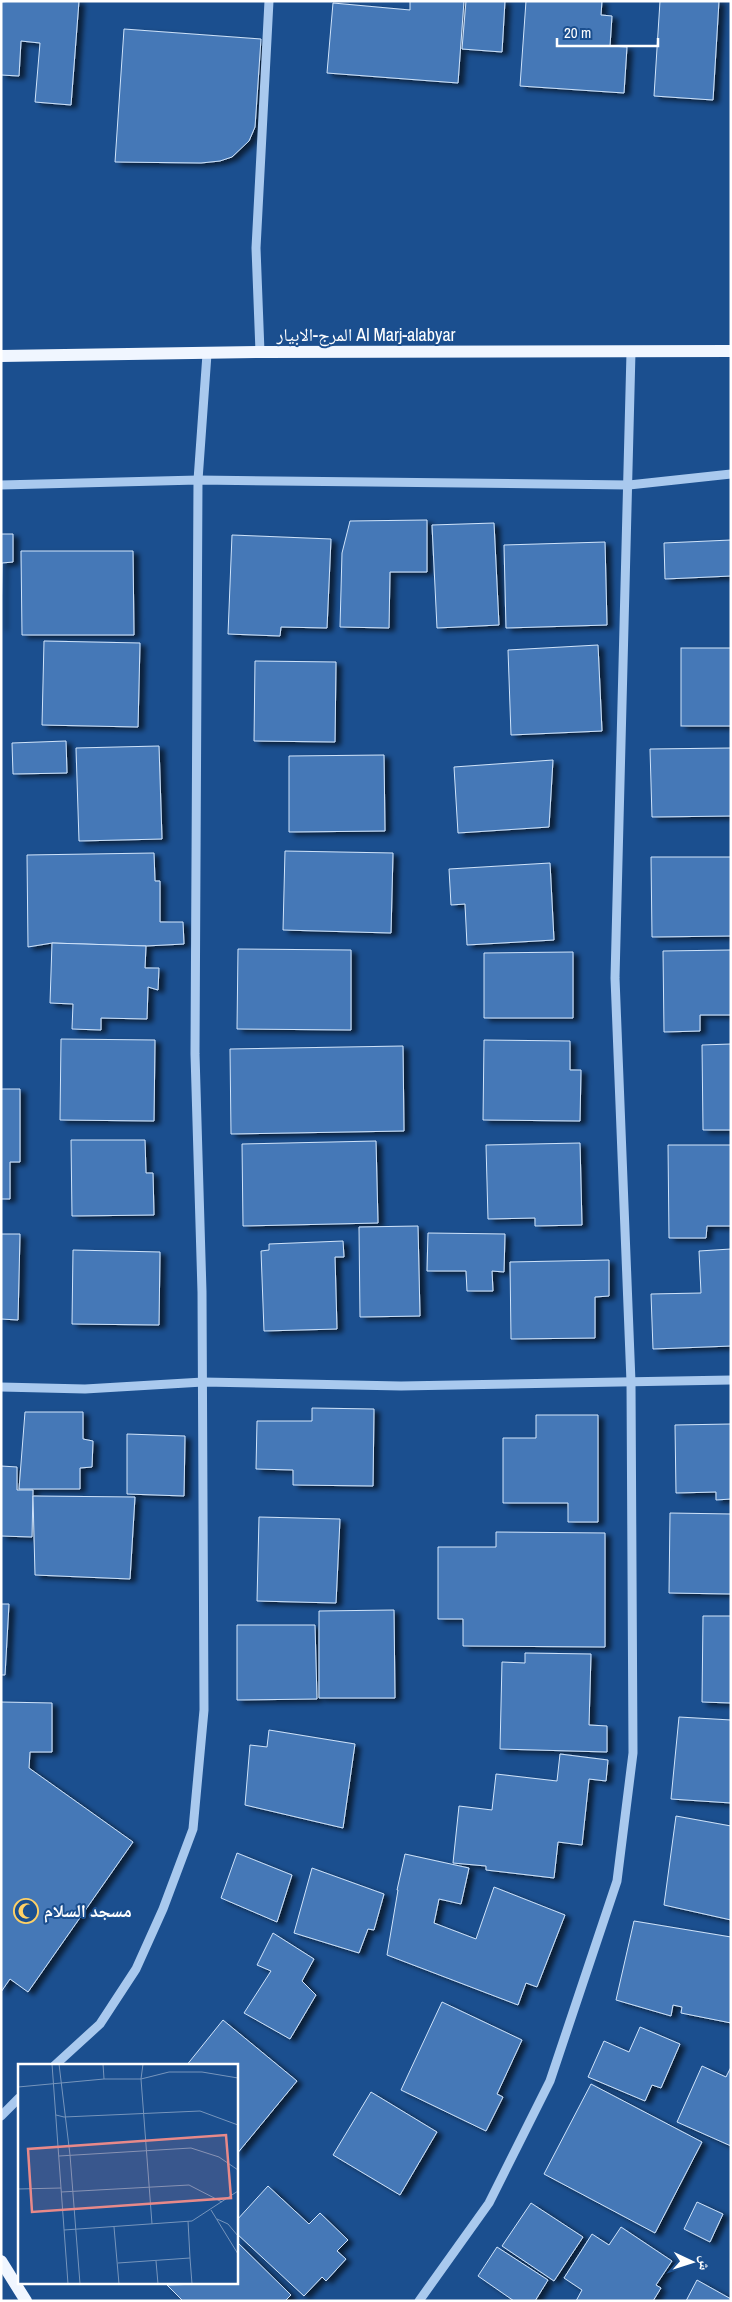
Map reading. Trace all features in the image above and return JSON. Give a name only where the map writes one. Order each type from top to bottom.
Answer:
[{"type":"main road","name":"المرج-الابيار Al Marj-alabyar","points":[[1,356],[260,352],[731,351]]},
{"type":"main road","points":[[1,2262],[26,2301]]},
{"type":"street","points":[[260,352],[256,248],[269,1]]},
{"type":"street","points":[[419,2301],[489,2203],[550,2081],[617,1881],[633,1753],[631,1382],[615,978],[630,486],[632,352]]},
{"type":"street","points":[[56,2064],[100,2024],[136,1969],[163,1909],[192,1829],[204,1710],[203,1382],[195,1054],[198,480],[207,354]]},
{"type":"street","points":[[1,486],[198,480],[630,486],[731,474]]},
{"type":"street","points":[[1,1387],[85,1389],[203,1382],[401,1386],[731,1380]]},
{"type":"street","points":[[1,2116],[18,2099]]},
{"type":"building","points":[[79,1],[71,105],[35,102],[40,43],[21,41],[19,76],[1,75],[1,2]]},
{"type":"building","points":[[410,1],[464,1],[458,83],[327,73],[333,3],[410,10]]},
{"type":"building","points":[[466,1],[505,1],[502,52],[462,49]]},
{"type":"building","points":[[526,1],[602,1],[601,15],[612,16],[610,46],[627,47],[624,93],[520,86]]},
{"type":"building","points":[[660,1],[719,1],[713,100],[654,96]]},
{"type":"building","points":[[124,29],[261,39],[255,127],[249,141],[232,157],[220,161],[201,163],[115,162]]},
{"type":"building","points":[[427,520],[427,572],[390,572],[389,628],[340,627],[342,553],[350,521]]},
{"type":"building","points":[[494,523],[499,625],[437,628],[432,525]]},
{"type":"building","points":[[1,534],[13,534],[13,562],[2,563],[1,628]]},
{"type":"building","points":[[232,535],[331,539],[327,628],[281,627],[280,636],[228,634]]},
{"type":"building","points":[[731,540],[731,576],[665,579],[664,543]]},
{"type":"building","points":[[605,542],[607,625],[506,628],[504,545]]},
{"type":"building","points":[[21,551],[133,551],[134,635],[22,635]]},
{"type":"building","points":[[44,641],[140,643],[138,727],[42,725]]},
{"type":"building","points":[[598,645],[602,731],[511,735],[508,650]]},
{"type":"building","points":[[681,648],[731,648],[731,726],[681,726]]},
{"type":"building","points":[[255,661],[336,662],[335,742],[254,741]]},
{"type":"building","points":[[66,741],[67,773],[13,774],[12,743]]},
{"type":"building","points":[[159,746],[162,839],[79,841],[76,748]]},
{"type":"building","points":[[731,748],[731,816],[652,817],[650,749]]},
{"type":"building","points":[[384,755],[385,831],[289,832],[289,756]]},
{"type":"building","points":[[553,760],[549,827],[458,833],[454,767]]},
{"type":"building","points":[[285,851],[393,853],[391,933],[283,930]]},
{"type":"building","points":[[154,853],[155,881],[160,881],[160,922],[183,922],[184,944],[146,946],[52,943],[28,947],[27,855]]},
{"type":"building","points":[[651,857],[731,857],[731,936],[652,937]]},
{"type":"building","points":[[550,863],[554,940],[467,945],[465,904],[451,905],[449,869]]},
{"type":"building","points":[[52,943],[146,946],[145,968],[159,968],[158,990],[148,987],[147,1019],[101,1018],[101,1030],[72,1029],[73,1004],[50,1003]]},
{"type":"building","points":[[238,949],[351,950],[351,1030],[237,1029]]},
{"type":"building","points":[[731,950],[731,1015],[700,1015],[700,1031],[664,1032],[663,951]]},
{"type":"building","points":[[573,952],[573,1018],[484,1018],[484,953]]},
{"type":"building","points":[[61,1039],[155,1040],[154,1121],[60,1120]]},
{"type":"building","points":[[484,1040],[570,1041],[570,1070],[581,1070],[580,1121],[483,1120]]},
{"type":"building","points":[[731,1044],[731,1130],[703,1130],[702,1045]]},
{"type":"building","points":[[403,1046],[404,1131],[231,1134],[230,1049]]},
{"type":"building","points":[[1,1089],[20,1089],[20,1162],[10,1162],[10,1199],[1,1199]]},
{"type":"building","points":[[71,1140],[145,1140],[146,1173],[153,1173],[154,1215],[72,1216]]},
{"type":"building","points":[[376,1141],[378,1223],[243,1226],[242,1144]]},
{"type":"building","points":[[580,1143],[582,1225],[535,1226],[535,1218],[488,1219],[486,1145]]},
{"type":"building","points":[[668,1145],[731,1145],[731,1226],[707,1226],[706,1238],[669,1238]]},
{"type":"building","points":[[418,1226],[420,1316],[360,1317],[359,1227]]},
{"type":"building","points":[[428,1233],[505,1234],[504,1272],[492,1271],[493,1291],[467,1291],[466,1271],[427,1271]]},
{"type":"building","points":[[1,1234],[20,1234],[18,1320],[1,1319]]},
{"type":"building","points":[[343,1241],[344,1257],[335,1257],[337,1329],[264,1331],[261,1251],[269,1250],[269,1244]]},
{"type":"building","points":[[731,1249],[731,1346],[653,1349],[651,1294],[701,1293],[699,1251]]},
{"type":"building","points":[[73,1250],[160,1252],[159,1325],[72,1324]]},
{"type":"building","points":[[609,1260],[609,1296],[595,1297],[595,1338],[511,1339],[510,1262]]},
{"type":"building","points":[[312,1408],[374,1409],[373,1486],[293,1485],[293,1470],[256,1469],[257,1421],[312,1421]]},
{"type":"building","points":[[25,1412],[83,1412],[83,1439],[93,1441],[92,1467],[80,1468],[80,1489],[19,1489]]},
{"type":"building","points":[[536,1415],[598,1415],[598,1522],[568,1522],[568,1503],[503,1503],[503,1438],[536,1438]]},
{"type":"building","points":[[731,1424],[731,1499],[716,1500],[716,1492],[676,1493],[675,1425]]},
{"type":"building","points":[[127,1434],[185,1436],[184,1496],[127,1494]]},
{"type":"building","points":[[1,1466],[17,1467],[17,1490],[33,1490],[32,1537],[1,1536]]},
{"type":"building","points":[[33,1496],[135,1497],[130,1579],[35,1575]]},
{"type":"building","points":[[670,1513],[731,1514],[731,1594],[669,1593]]},
{"type":"building","points":[[259,1517],[340,1519],[336,1603],[257,1601]]},
{"type":"building","points":[[496,1532],[605,1533],[605,1647],[463,1646],[463,1619],[438,1619],[438,1547],[496,1547]]},
{"type":"building","points":[[1,1604],[9,1604],[5,1675],[1,1675]]},
{"type":"building","points":[[394,1610],[395,1698],[319,1698],[319,1611]]},
{"type":"building","points":[[703,1616],[731,1616],[731,1703],[702,1702]]},
{"type":"building","points":[[237,1625],[315,1625],[317,1699],[237,1700]]},
{"type":"building","points":[[525,1653],[591,1654],[589,1725],[607,1726],[607,1752],[500,1749],[502,1662],[525,1663]]},
{"type":"building","points":[[1,1702],[52,1703],[52,1752],[30,1752],[29,1768],[133,1842],[28,1992],[10,1979],[1,1992]]},
{"type":"building","points":[[679,1717],[731,1720],[731,1803],[671,1799]]},
{"type":"building","points":[[269,1730],[355,1744],[343,1828],[245,1805],[250,1745],[267,1747]]},
{"type":"building","points":[[560,1754],[608,1760],[606,1781],[589,1779],[582,1845],[558,1842],[554,1878],[486,1870],[486,1866],[453,1863],[459,1806],[492,1810],[496,1774],[557,1781]]},
{"type":"building","points":[[676,1816],[731,1826],[731,1920],[664,1905]]},
{"type":"building","points":[[237,1853],[292,1875],[277,1922],[221,1898]]},
{"type":"building","points":[[405,1854],[469,1868],[461,1904],[439,1899],[434,1923],[476,1939],[494,1887],[565,1915],[537,1987],[526,1983],[518,2005],[387,1955],[397,1890]]},
{"type":"building","points":[[312,1868],[384,1894],[374,1930],[368,1929],[359,1953],[294,1933]]},
{"type":"building","points":[[634,1921],[731,1937],[731,2023],[681,2013],[682,2007],[673,2005],[671,2016],[616,2000]]},
{"type":"building","points":[[273,1933],[314,1959],[302,1981],[316,1995],[290,2039],[244,2013],[271,1971],[257,1965]]},
{"type":"building","points":[[442,2002],[522,2040],[497,2094],[503,2097],[486,2131],[401,2090]]},
{"type":"building","points":[[223,2020],[297,2081],[238,2153],[238,2064],[188,2064]]},
{"type":"building","points":[[640,2027],[680,2044],[661,2088],[652,2085],[645,2101],[588,2077],[604,2041],[629,2052]]},
{"type":"building","points":[[702,2066],[726,2077],[731,2067],[731,2146],[677,2122]]},
{"type":"building","points":[[591,2084],[702,2142],[655,2233],[544,2174]]},
{"type":"building","points":[[371,2092],[437,2132],[400,2195],[333,2155]]},
{"type":"building","points":[[268,2186],[309,2224],[320,2213],[348,2240],[337,2251],[346,2259],[326,2281],[322,2277],[304,2296],[238,2235],[238,2219]]},
{"type":"building","points":[[697,2202],[723,2214],[710,2242],[684,2229]]},
{"type":"building","points":[[531,2203],[583,2237],[554,2281],[502,2246]]},
{"type":"building","points":[[621,2227],[672,2261],[656,2285],[661,2288],[653,2301],[576,2301],[582,2290],[564,2278],[592,2234],[609,2245]]},
{"type":"building","points":[[238,2243],[291,2295],[285,2301],[183,2301],[167,2285],[238,2284]]},
{"type":"building","points":[[497,2247],[548,2280],[535,2301],[514,2301],[478,2276]]},
{"type":"building","points":[[697,2280],[731,2299],[731,2301],[686,2301]]},
{"type":"place","name":"مسجد السلام","points":[[26,1911]]}]
